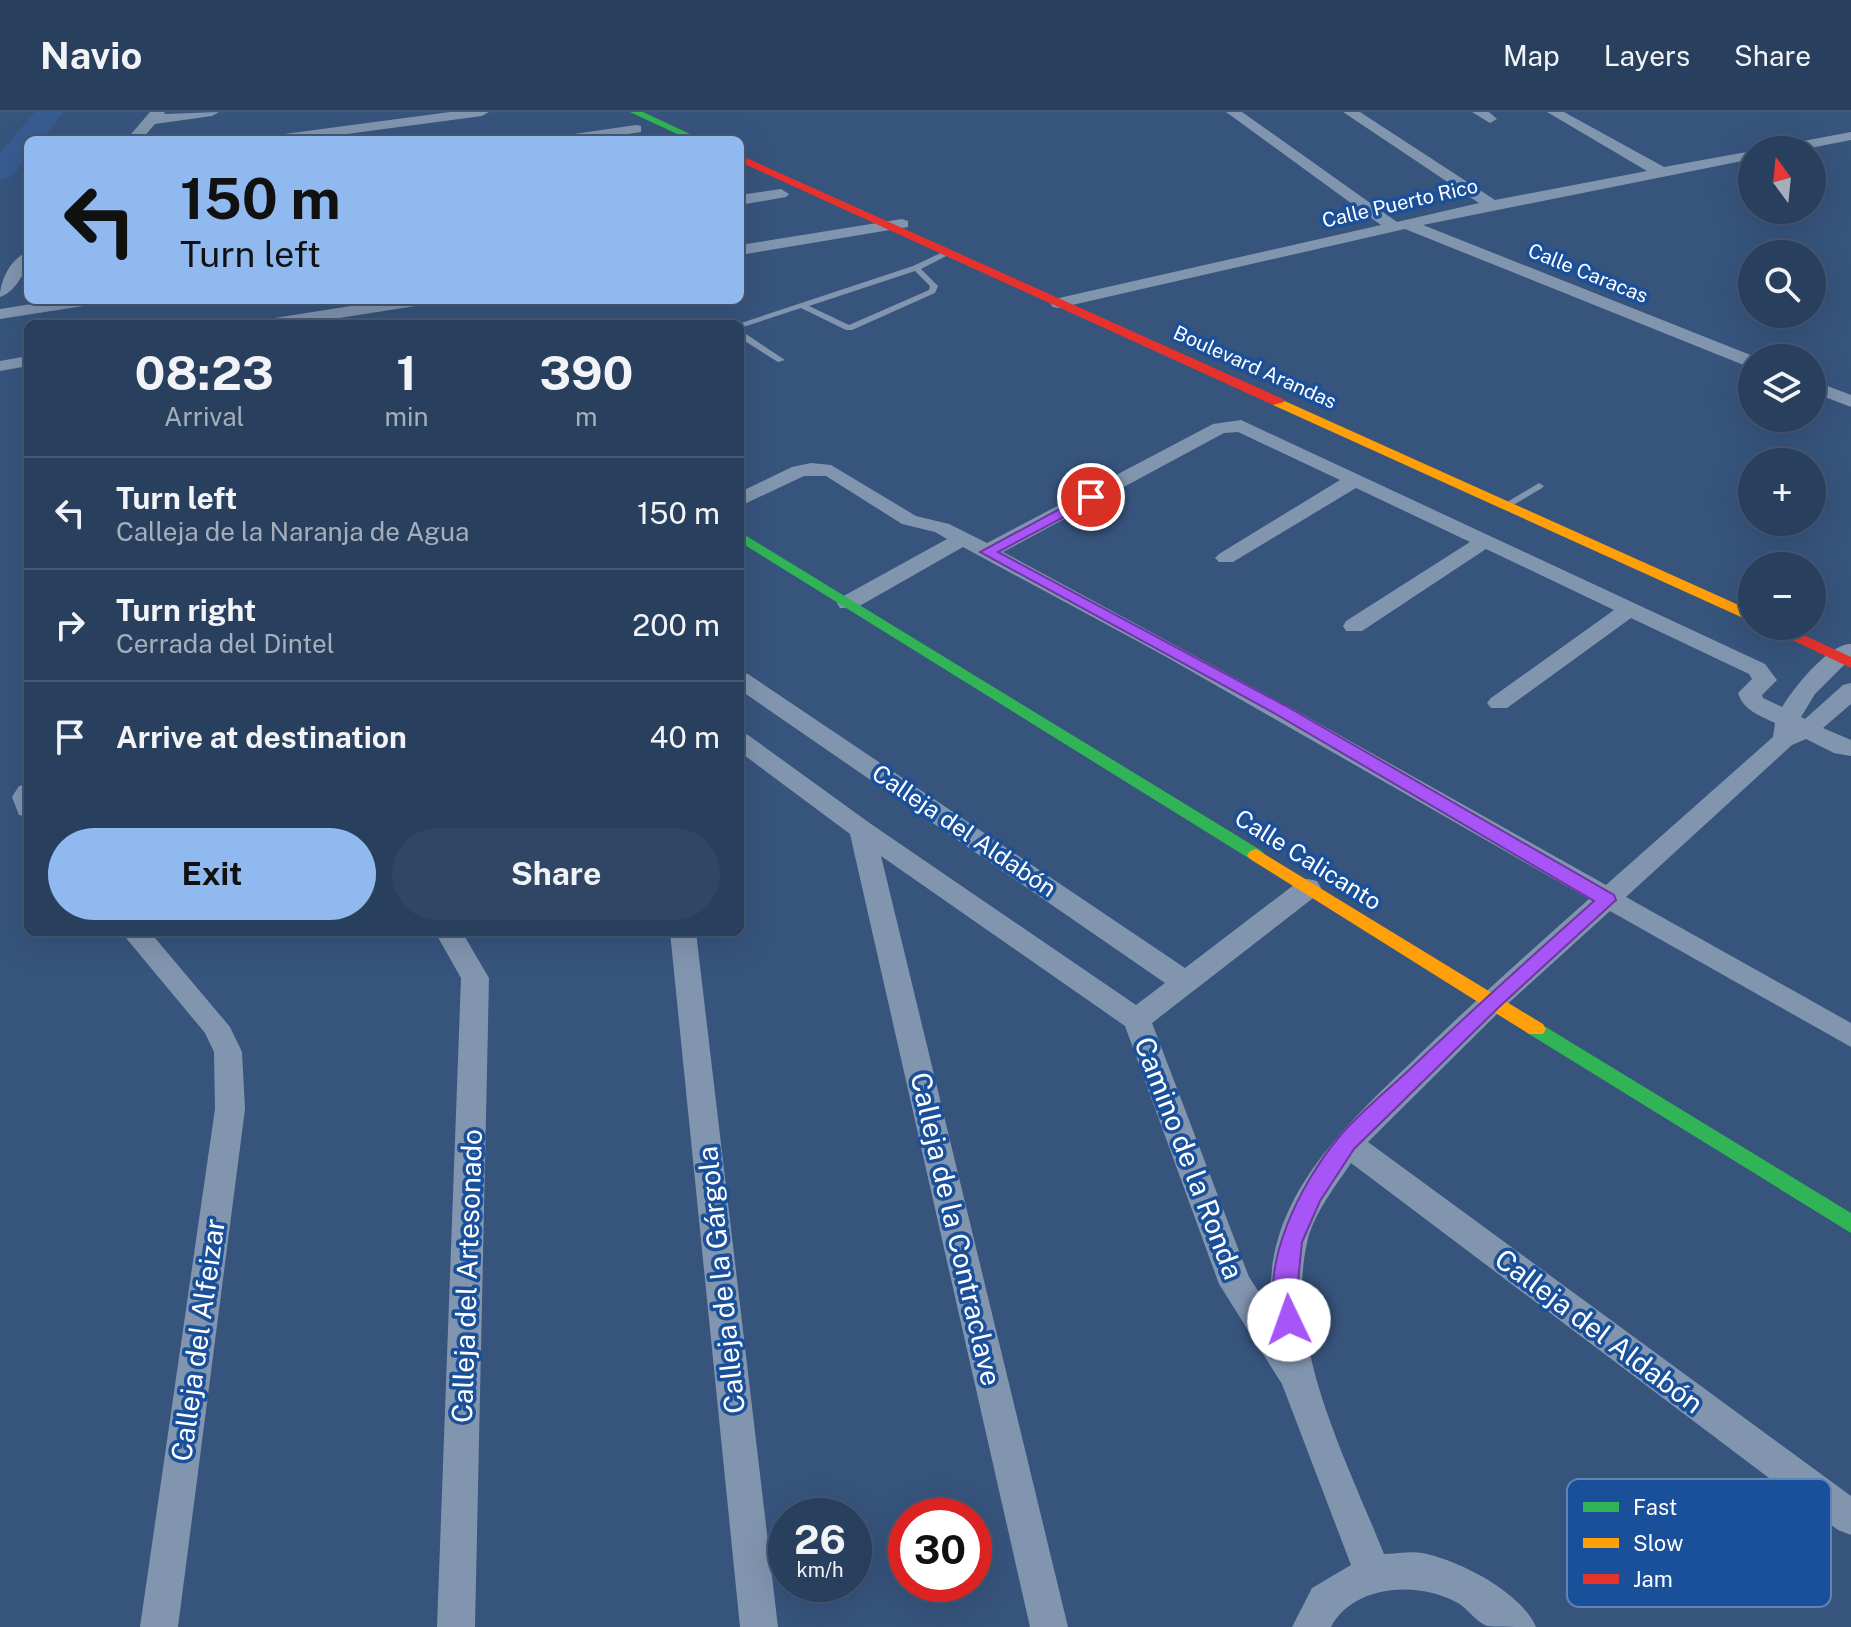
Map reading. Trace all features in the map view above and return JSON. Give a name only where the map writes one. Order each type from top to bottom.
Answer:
[{"type":"main road","points":[[656,112],[709,136]]},
{"type":"main road","points":[[636,121],[685,136]]},
{"type":"main road","name":"Boulevard Arandas","points":[[744,152],[948,253],[1065,302]]},
{"type":"main road","name":"Boulevard Arandas","points":[[744,160],[1738,601]]},
{"type":"main road","name":"Boulevard Arandas","points":[[1511,502],[1738,610]]},
{"type":"main road","name":"Calle Calicanto","points":[[744,538],[1851,1224]]},
{"type":"main road","points":[[1808,640],[1847,655]]},
{"type":"main road","points":[[1820,640],[1847,655]]},
{"type":"street","points":[[137,136],[155,116],[212,112]]},
{"type":"street","points":[[354,112],[362,134]]},
{"type":"street","points":[[331,136],[362,134],[482,112]]},
{"type":"street","name":"Calle Caracas","points":[[1233,112],[1401,226],[1738,357]]},
{"type":"street","points":[[1350,112],[1492,205]]},
{"type":"street","points":[[1554,112],[1661,172]]},
{"type":"street","points":[[576,136],[636,121]]},
{"type":"street","points":[[1826,141],[1851,136]]},
{"type":"street","name":"Calle Puerto Rico","points":[[1065,302],[1492,205],[1738,158]]},
{"type":"street","points":[[744,199],[781,194]]},
{"type":"street","points":[[744,249],[895,225]]},
{"type":"street","points":[[0,292],[24,263]]},
{"type":"street","points":[[0,314],[64,304]]},
{"type":"street","points":[[294,320],[396,304]]},
{"type":"street","points":[[0,366],[24,362]]},
{"type":"street","points":[[1826,391],[1851,401]]},
{"type":"street","points":[[987,552],[1220,428],[1241,426],[1757,669],[1765,680],[1750,693],[1753,702],[1792,729],[1843,748],[1851,748]]},
{"type":"street","points":[[744,498],[799,471],[831,471],[909,520],[942,528],[1280,710],[1607,900],[1851,1036]]},
{"type":"street","points":[[1226,558],[1354,480]]},
{"type":"street","points":[[848,603],[963,539]]},
{"type":"street","points":[[1354,626],[1485,541]]},
{"type":"street","points":[[1499,703],[1629,609]]},
{"type":"street","name":"Camino de la Ronda","points":[[1296,1375],[1286,1292],[1291,1242],[1312,1196],[1347,1143],[1492,1002],[1792,729],[1847,655]]},
{"type":"street","name":"Calleja del Aldabón","points":[[744,682],[1187,984]]},
{"type":"street","name":"Camino de la Ronda","points":[[1792,729],[1834,710],[1851,690]]},
{"type":"street","points":[[744,743],[862,830],[1137,1020],[1308,888]]},
{"type":"street","name":"Calleja de la Contraclave","points":[[862,830],[1049,1627]]},
{"type":"street","name":"Calleja del Alfeizar","points":[[137,936],[216,1027],[228,1052],[230,1109],[159,1627]]},
{"type":"street","name":"Calleja del Artesonado","points":[[450,936],[475,978],[456,1627]]},
{"type":"street","name":"Calleja de la Gárgola","points":[[683,936],[759,1627]]},
{"type":"street","name":"Camino de la Ronda","points":[[1137,1020],[1235,1284],[1296,1375],[1373,1573]]},
{"type":"street","name":"Calleja del Aldabón","points":[[1347,1143],[1799,1479]]},
{"type":"street","name":"Calleja del Aldabón","points":[[1831,1503],[1851,1518]]},
{"type":"street","points":[[1311,1627],[1325,1601],[1373,1573],[1421,1571],[1470,1589],[1517,1627]]},
{"type":"lane","points":[[744,325],[916,268],[948,253]]},
{"type":"lane","points":[[800,305],[842,328],[857,327],[932,291],[934,286],[916,268]]},
{"type":"lane","points":[[744,337],[781,360]]},
{"type":"lane","points":[[1511,502],[1539,486]]},
{"type":"waterway","points":[[30,136],[50,112]]},
{"type":"waterway","points":[[0,171],[24,143]]},
{"type":"traffic: fast","points":[[635,112],[689,136]]},
{"type":"traffic: fast","points":[[744,538],[1256,855]]},
{"type":"traffic: fast","points":[[1536,1029],[1851,1224]]},
{"type":"traffic: slow","points":[[1278,402],[1738,611]]},
{"type":"traffic: slow","points":[[1256,855],[1536,1029]]},
{"type":"traffic: jam","points":[[744,160],[1278,402]]},
{"type":"traffic: jam","points":[[1801,640],[1851,663]]},
{"type":"route","points":[[1091,497],[987,552],[1280,710],[1607,900],[1492,1002],[1347,1143],[1312,1196],[1291,1242],[1286,1292],[1289,1320]]}]
